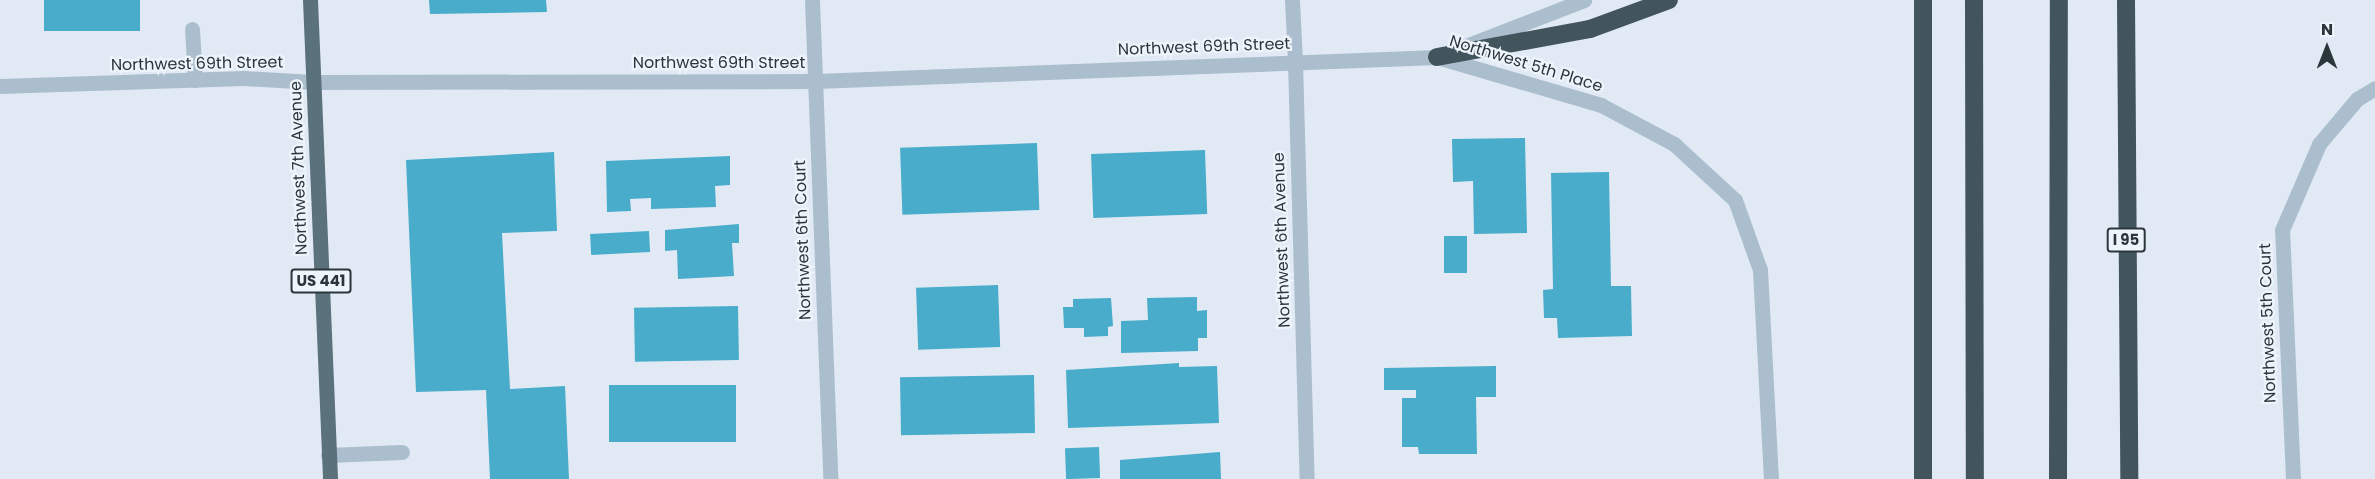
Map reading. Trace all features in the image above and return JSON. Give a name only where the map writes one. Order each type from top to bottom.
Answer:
[{"type":"highway","points":[[1437,57],[1590,29],[1669,0]]},
{"type":"highway","points":[[1923,0],[1923,479]]},
{"type":"highway","points":[[1974,0],[1975,479]]},
{"type":"highway","points":[[2058,479],[2059,0]]},
{"type":"highway","name":"I 95","points":[[2126,0],[2129,479]]},
{"type":"main road","name":"Northwest 7th Avenue","points":[[310,0],[330,479]]},
{"type":"street","name":"Northwest 6th Court","points":[[812,0],[830,479]]},
{"type":"street","name":"Northwest 6th Avenue","points":[[1292,0],[1307,479]]},
{"type":"street","name":"Northwest 5th Place","points":[[1437,57],[1584,0]]},
{"type":"street","points":[[192,29],[195,80]]},
{"type":"street","name":"Northwest 69th Street","points":[[0,86],[195,80],[313,82],[816,81],[1437,57]]},
{"type":"street","name":"Northwest 5th Place","points":[[1437,57],[1601,105],[1674,144],[1735,200],[1760,270],[1771,479]]},
{"type":"street","name":"Northwest 5th Court","points":[[2293,479],[2283,230],[2319,144],[2357,99],[2375,88]]},
{"type":"street","points":[[328,455],[402,452]]},
{"type":"building","points":[[44,0],[140,0],[140,31],[44,31]]},
{"type":"building","points":[[429,0],[546,0],[547,12],[430,14]]},
{"type":"building","points":[[1525,138],[1527,233],[1474,234],[1473,181],[1453,182],[1452,139]]},
{"type":"building","points":[[1037,143],[1039,210],[902,215],[900,148]]},
{"type":"building","points":[[1205,150],[1207,214],[1093,218],[1091,154]]},
{"type":"building","points":[[554,152],[557,231],[502,233],[510,389],[565,386],[569,479],[490,479],[486,390],[416,392],[406,160]]},
{"type":"building","points":[[730,156],[730,185],[715,186],[716,207],[651,209],[651,198],[630,199],[631,211],[607,212],[606,161]]},
{"type":"building","points":[[1609,172],[1611,286],[1631,286],[1632,336],[1558,338],[1557,318],[1544,318],[1543,290],[1553,289],[1551,173]]},
{"type":"building","points":[[739,224],[739,243],[732,243],[734,276],[678,279],[677,250],[665,251],[665,230]]},
{"type":"building","points":[[649,231],[650,252],[591,255],[590,234]]},
{"type":"building","points":[[1444,236],[1467,236],[1467,273],[1444,273]]},
{"type":"building","points":[[998,285],[1000,347],[918,350],[916,288]]},
{"type":"building","points":[[1197,297],[1197,311],[1207,310],[1207,338],[1198,338],[1198,351],[1121,353],[1121,321],[1148,320],[1147,298]]},
{"type":"building","points":[[1111,298],[1113,326],[1108,327],[1108,336],[1084,337],[1084,328],[1064,328],[1063,307],[1073,307],[1073,299]]},
{"type":"building","points":[[738,306],[739,360],[635,362],[634,308]]},
{"type":"building","points":[[1179,363],[1179,367],[1217,366],[1219,423],[1068,428],[1066,370]]},
{"type":"building","points":[[1496,366],[1496,397],[1476,397],[1477,454],[1419,454],[1418,447],[1402,447],[1402,398],[1416,398],[1416,390],[1384,390],[1384,368]]},
{"type":"building","points":[[1034,375],[1035,433],[901,435],[900,377]]},
{"type":"building","points":[[609,385],[736,385],[736,442],[609,442]]},
{"type":"building","points":[[1099,447],[1100,478],[1066,479],[1065,448]]},
{"type":"building","points":[[1220,452],[1221,479],[1120,479],[1120,460]]}]
